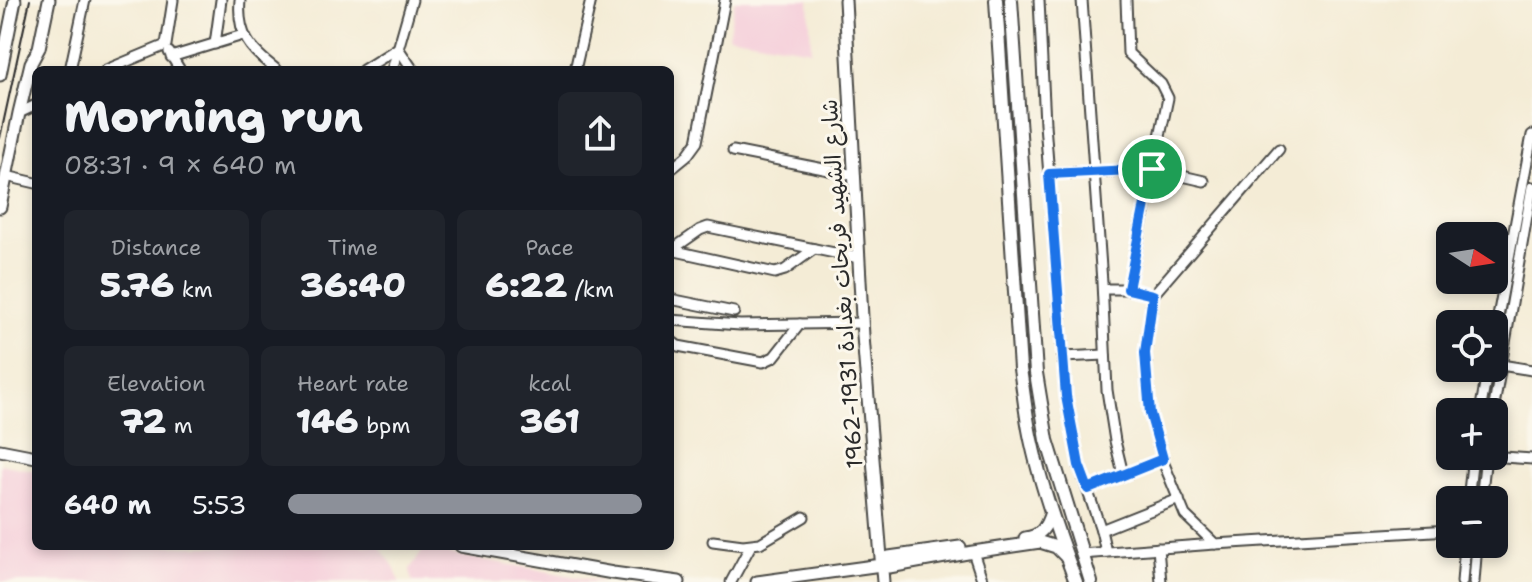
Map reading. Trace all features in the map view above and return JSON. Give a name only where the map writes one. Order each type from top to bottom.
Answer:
[{"type":"highway","points":[[996,0],[1020,369],[1032,445],[1076,582]]},
{"type":"highway","points":[[1011,0],[1036,373],[1047,440],[1091,582]]},
{"type":"main road","points":[[0,75],[15,0]]},
{"type":"main road","points":[[0,207],[19,113],[31,63],[39,48],[49,0]]},
{"type":"main road","name":"شارع الشهيد فريحات بغدادة 1931-1962","points":[[845,0],[862,323],[883,582]]},
{"type":"main road","points":[[0,450],[32,456]]},
{"type":"main road","points":[[972,549],[1035,536],[1046,527],[1051,512]]},
{"type":"main road","points":[[757,582],[881,565],[889,557],[1040,542],[1056,547],[1066,557]]},
{"type":"main road","points":[[513,551],[679,582]]},
{"type":"street","points":[[71,66],[85,0]]},
{"type":"street","points":[[173,0],[166,45],[177,66]]},
{"type":"street","points":[[215,44],[221,0]]},
{"type":"street","points":[[240,0],[243,35],[273,66]]},
{"type":"street","points":[[393,66],[412,0]]},
{"type":"street","points":[[576,66],[591,0]]},
{"type":"street","points":[[674,167],[697,142],[725,0]]},
{"type":"street","points":[[1039,0],[1066,396],[1079,465],[1106,552]]},
{"type":"street","points":[[1082,0],[1103,289],[1107,390],[1123,474]]},
{"type":"street","points":[[1126,0],[1128,53],[1161,84],[1168,98],[1128,289]]},
{"type":"street","points":[[171,57],[243,35]]},
{"type":"street","points":[[116,66],[166,45]]},
{"type":"street","points":[[369,66],[398,48]]},
{"type":"street","points":[[398,48],[410,66]]},
{"type":"street","points":[[19,113],[32,107]]},
{"type":"street","points":[[1499,310],[1532,135]]},
{"type":"street","points":[[1215,544],[1185,515],[1163,459],[1150,413],[1145,353],[1153,295],[1279,149]]},
{"type":"street","points":[[733,151],[854,175]]},
{"type":"street","points":[[1049,174],[1152,169],[1204,181]]},
{"type":"street","points":[[6,176],[32,182]]},
{"type":"street","points":[[1508,323],[1532,187]]},
{"type":"street","points":[[674,247],[708,227],[859,258]]},
{"type":"street","points":[[674,251],[775,273],[785,270],[814,249]]},
{"type":"street","points":[[1520,252],[1532,255]]},
{"type":"street","points":[[1103,289],[1128,289],[1153,295]]},
{"type":"street","points":[[674,300],[734,312]]},
{"type":"street","points":[[674,320],[715,324],[862,323]]},
{"type":"street","points":[[674,343],[763,362],[774,357],[800,324]]},
{"type":"street","points":[[1063,357],[1105,355]]},
{"type":"street","points":[[1508,366],[1532,370]]},
{"type":"street","points":[[1508,457],[1532,459]]},
{"type":"street","points":[[1088,489],[1163,459]]},
{"type":"street","points":[[1101,530],[1179,499]]},
{"type":"street","points":[[713,541],[751,545],[767,540],[804,517]]},
{"type":"street","points":[[1081,554],[1436,531]]},
{"type":"street","points":[[731,582],[751,545]]},
{"type":"street","points":[[1158,548],[1161,582]]},
{"type":"street","points":[[972,549],[983,582]]},
{"type":"street","points":[[1462,582],[1464,558]]},
{"type":"street","points":[[1474,582],[1476,558]]},
{"type":"shaded area","points":[[735,0],[809,0],[811,50],[728,36]]},
{"type":"shaded area","points":[[0,464],[32,470],[32,550],[382,550],[400,582],[0,582]]},
{"type":"shaded area","points":[[423,550],[429,550],[604,582],[412,582],[410,569]]},
{"type":"tram line","points":[[0,138],[30,0]]},
{"type":"route","points":[[1152,169],[1128,289],[1153,295],[1145,353],[1150,413],[1163,459],[1088,489],[1079,465],[1066,396],[1049,174],[1152,169]]}]
